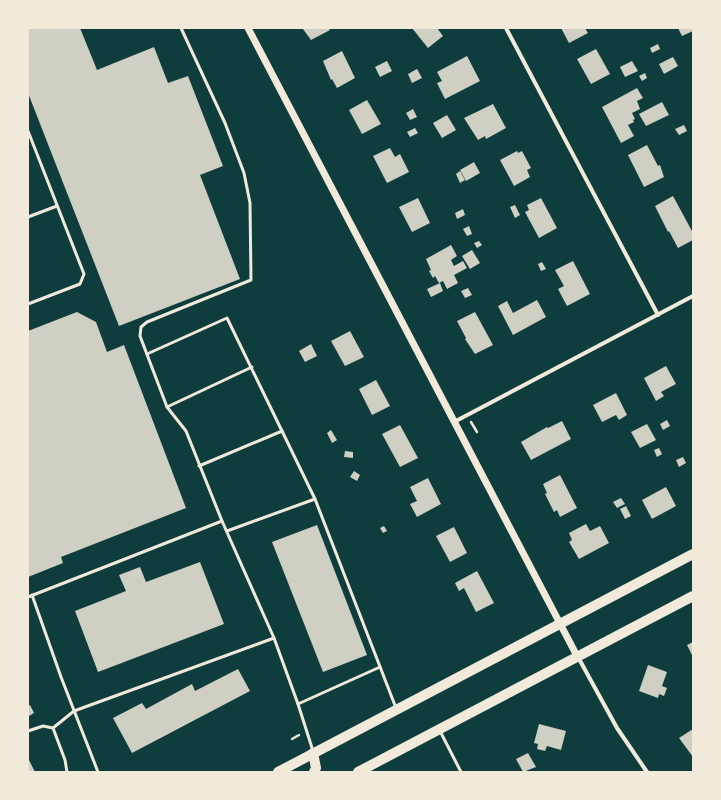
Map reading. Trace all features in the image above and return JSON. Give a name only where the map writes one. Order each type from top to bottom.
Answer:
[{"type":"main road","points":[[278,772],[313,752],[693,554]]},
{"type":"main road","points":[[358,772],[693,596]]},
{"type":"main road","points":[[313,752],[316,768],[314,772]]},
{"type":"street","points":[[248,28],[577,656],[618,728],[647,772]]},
{"type":"street","points":[[506,28],[658,315]]},
{"type":"street","points":[[454,422],[693,296]]},
{"type":"lane","points":[[181,28],[225,123],[244,173],[250,203],[250,280],[147,322],[141,327],[140,336],[167,407],[186,431],[222,521],[274,638],[298,704],[313,752]]},
{"type":"lane","points":[[28,131],[84,274],[80,284],[28,304]]},
{"type":"lane","points":[[28,217],[57,206]]},
{"type":"lane","points":[[147,354],[227,318],[315,498],[396,709]]},
{"type":"lane","points":[[167,407],[252,367]]},
{"type":"lane","points":[[199,466],[282,431]]},
{"type":"lane","points":[[227,531],[315,498]]},
{"type":"lane","points":[[98,772],[30,596],[222,521]]},
{"type":"lane","points":[[53,728],[74,711],[274,638]]},
{"type":"lane","points":[[298,704],[380,667]]},
{"type":"lane","points":[[28,731],[43,726],[53,728]]},
{"type":"lane","points":[[53,728],[65,760],[67,772]]},
{"type":"lane","points":[[439,729],[461,772]]},
{"type":"building","points":[[28,28],[80,28],[97,70],[154,47],[168,83],[188,76],[223,166],[200,175],[240,279],[119,326],[28,93]]},
{"type":"building","points":[[329,28],[330,30],[311,40],[303,29]]},
{"type":"building","points":[[412,28],[437,28],[443,36],[428,48]]},
{"type":"building","points":[[561,28],[585,28],[588,33],[569,43]]},
{"type":"building","points":[[678,28],[693,28],[693,31],[682,36]]},
{"type":"building","points":[[658,44],[660,49],[652,53],[650,48]]},
{"type":"building","points":[[596,49],[610,74],[591,84],[577,59]]},
{"type":"building","points":[[342,51],[355,78],[337,88],[332,79],[331,80],[323,61]]},
{"type":"building","points":[[467,56],[480,81],[445,99],[437,83],[442,81],[437,72]]},
{"type":"building","points":[[673,57],[678,66],[664,74],[659,64]]},
{"type":"building","points":[[387,61],[392,71],[380,77],[375,67]]},
{"type":"building","points":[[632,61],[638,71],[625,77],[620,67]]},
{"type":"building","points":[[417,69],[422,78],[412,83],[408,74]]},
{"type":"building","points":[[645,73],[647,78],[642,81],[639,76]]},
{"type":"building","points":[[637,88],[643,98],[637,101],[640,109],[632,113],[635,119],[633,120],[634,122],[628,125],[634,136],[621,143],[602,107]]},
{"type":"building","points":[[367,100],[381,124],[362,134],[349,110]]},
{"type":"building","points":[[662,102],[669,115],[646,126],[639,114]]},
{"type":"building","points":[[493,104],[506,128],[486,139],[485,136],[478,140],[464,118]]},
{"type":"building","points":[[413,109],[417,117],[410,120],[406,113]]},
{"type":"building","points":[[447,115],[456,130],[442,138],[433,123]]},
{"type":"building","points":[[684,125],[687,131],[679,135],[675,129]]},
{"type":"building","points":[[415,128],[418,133],[410,137],[407,132]]},
{"type":"building","points":[[647,145],[658,166],[660,165],[664,177],[644,187],[628,155]]},
{"type":"building","points":[[390,148],[395,157],[400,154],[409,172],[387,183],[373,156]]},
{"type":"building","points":[[517,151],[518,153],[522,151],[531,168],[527,170],[530,177],[514,186],[500,160]]},
{"type":"building","points":[[474,162],[480,173],[466,181],[460,170]]},
{"type":"building","points":[[460,171],[465,180],[460,183],[456,174]]},
{"type":"building","points":[[673,196],[693,233],[693,240],[678,248],[655,206]]},
{"type":"building","points":[[418,198],[430,223],[412,232],[399,207]]},
{"type":"building","points":[[541,198],[557,228],[539,238],[525,212],[529,210],[527,205]]},
{"type":"building","points":[[515,205],[520,215],[515,218],[510,207]]},
{"type":"building","points":[[463,209],[465,215],[457,219],[455,213]]},
{"type":"building","points":[[469,226],[472,234],[467,236],[463,229]]},
{"type":"building","points":[[479,241],[482,245],[477,248],[474,243]]},
{"type":"building","points":[[451,245],[457,256],[451,260],[454,266],[463,261],[467,268],[454,275],[458,283],[447,289],[443,281],[439,283],[435,276],[433,278],[429,271],[431,270],[426,259]]},
{"type":"building","points":[[472,250],[480,263],[470,269],[462,256]]},
{"type":"building","points":[[573,261],[590,294],[567,306],[558,289],[564,286],[555,270]]},
{"type":"building","points":[[542,262],[546,269],[541,271],[538,264]]},
{"type":"building","points":[[440,283],[443,291],[431,297],[427,289]]},
{"type":"building","points":[[468,288],[472,295],[465,298],[461,291]]},
{"type":"building","points":[[537,300],[546,317],[513,335],[498,306],[507,301],[513,313]]},
{"type":"building","points":[[77,312],[96,322],[107,352],[124,345],[186,508],[61,557],[63,563],[28,577],[28,331]]},
{"type":"building","points":[[475,312],[493,345],[475,354],[465,339],[466,338],[457,321]]},
{"type":"building","points":[[350,331],[364,357],[345,366],[331,341]]},
{"type":"building","points":[[311,344],[317,356],[305,362],[299,351]]},
{"type":"building","points":[[666,366],[676,384],[661,392],[664,396],[656,401],[644,378]]},
{"type":"building","points":[[376,380],[390,406],[372,415],[359,389]]},
{"type":"building","points":[[616,393],[627,415],[619,420],[616,415],[602,422],[593,405]]},
{"type":"building","points":[[667,420],[670,426],[663,430],[660,424]]},
{"type":"building","points":[[562,421],[571,439],[531,460],[521,442],[547,427],[548,428]]},
{"type":"building","points":[[647,424],[656,440],[640,448],[631,432]]},
{"type":"building","points":[[400,425],[418,458],[400,467],[382,434]]},
{"type":"building","points":[[331,430],[337,440],[332,443],[327,433]]},
{"type":"building","points":[[659,448],[662,454],[657,457],[654,450]]},
{"type":"building","points":[[345,451],[353,452],[353,458],[344,457]]},
{"type":"building","points":[[683,457],[686,463],[679,467],[676,460]]},
{"type":"building","points":[[354,471],[360,475],[357,481],[350,477]]},
{"type":"building","points":[[560,475],[577,508],[560,517],[557,510],[554,512],[545,494],[547,493],[543,484]]},
{"type":"building","points":[[428,478],[441,504],[417,517],[410,504],[417,501],[410,487]]},
{"type":"building","points":[[666,487],[676,506],[652,519],[642,500]]},
{"type":"building","points":[[621,498],[625,504],[617,508],[613,502]]},
{"type":"building","points":[[626,506],[631,516],[625,519],[620,509]]},
{"type":"building","points":[[586,524],[590,531],[600,526],[609,543],[579,559],[569,542],[572,540],[569,533]]},
{"type":"building","points":[[317,525],[367,655],[323,672],[272,542]]},
{"type":"building","points":[[384,526],[387,531],[383,533],[380,528]]},
{"type":"building","points":[[454,527],[467,553],[450,562],[436,536]]},
{"type":"building","points":[[200,562],[224,624],[98,672],[75,611],[126,591],[119,575],[140,567],[146,582]]},
{"type":"building","points":[[477,571],[494,603],[476,612],[464,588],[459,591],[455,583]]},
{"type":"building","points":[[693,642],[693,657],[687,645]]},
{"type":"building","points":[[648,665],[667,672],[662,686],[667,688],[664,696],[659,694],[658,698],[639,691]]},
{"type":"building","points":[[238,669],[250,691],[132,753],[113,718],[142,703],[146,709],[192,684],[195,691]]},
{"type":"building","points":[[30,705],[34,713],[29,716],[28,706]]},
{"type":"building","points":[[539,724],[566,731],[561,750],[547,746],[545,751],[537,749],[538,744],[534,743]]},
{"type":"building","points":[[693,729],[693,757],[679,738]]},
{"type":"building","points":[[528,753],[536,767],[523,772],[516,759]]},
{"type":"building","points":[[28,758],[35,772],[28,772]]}]
